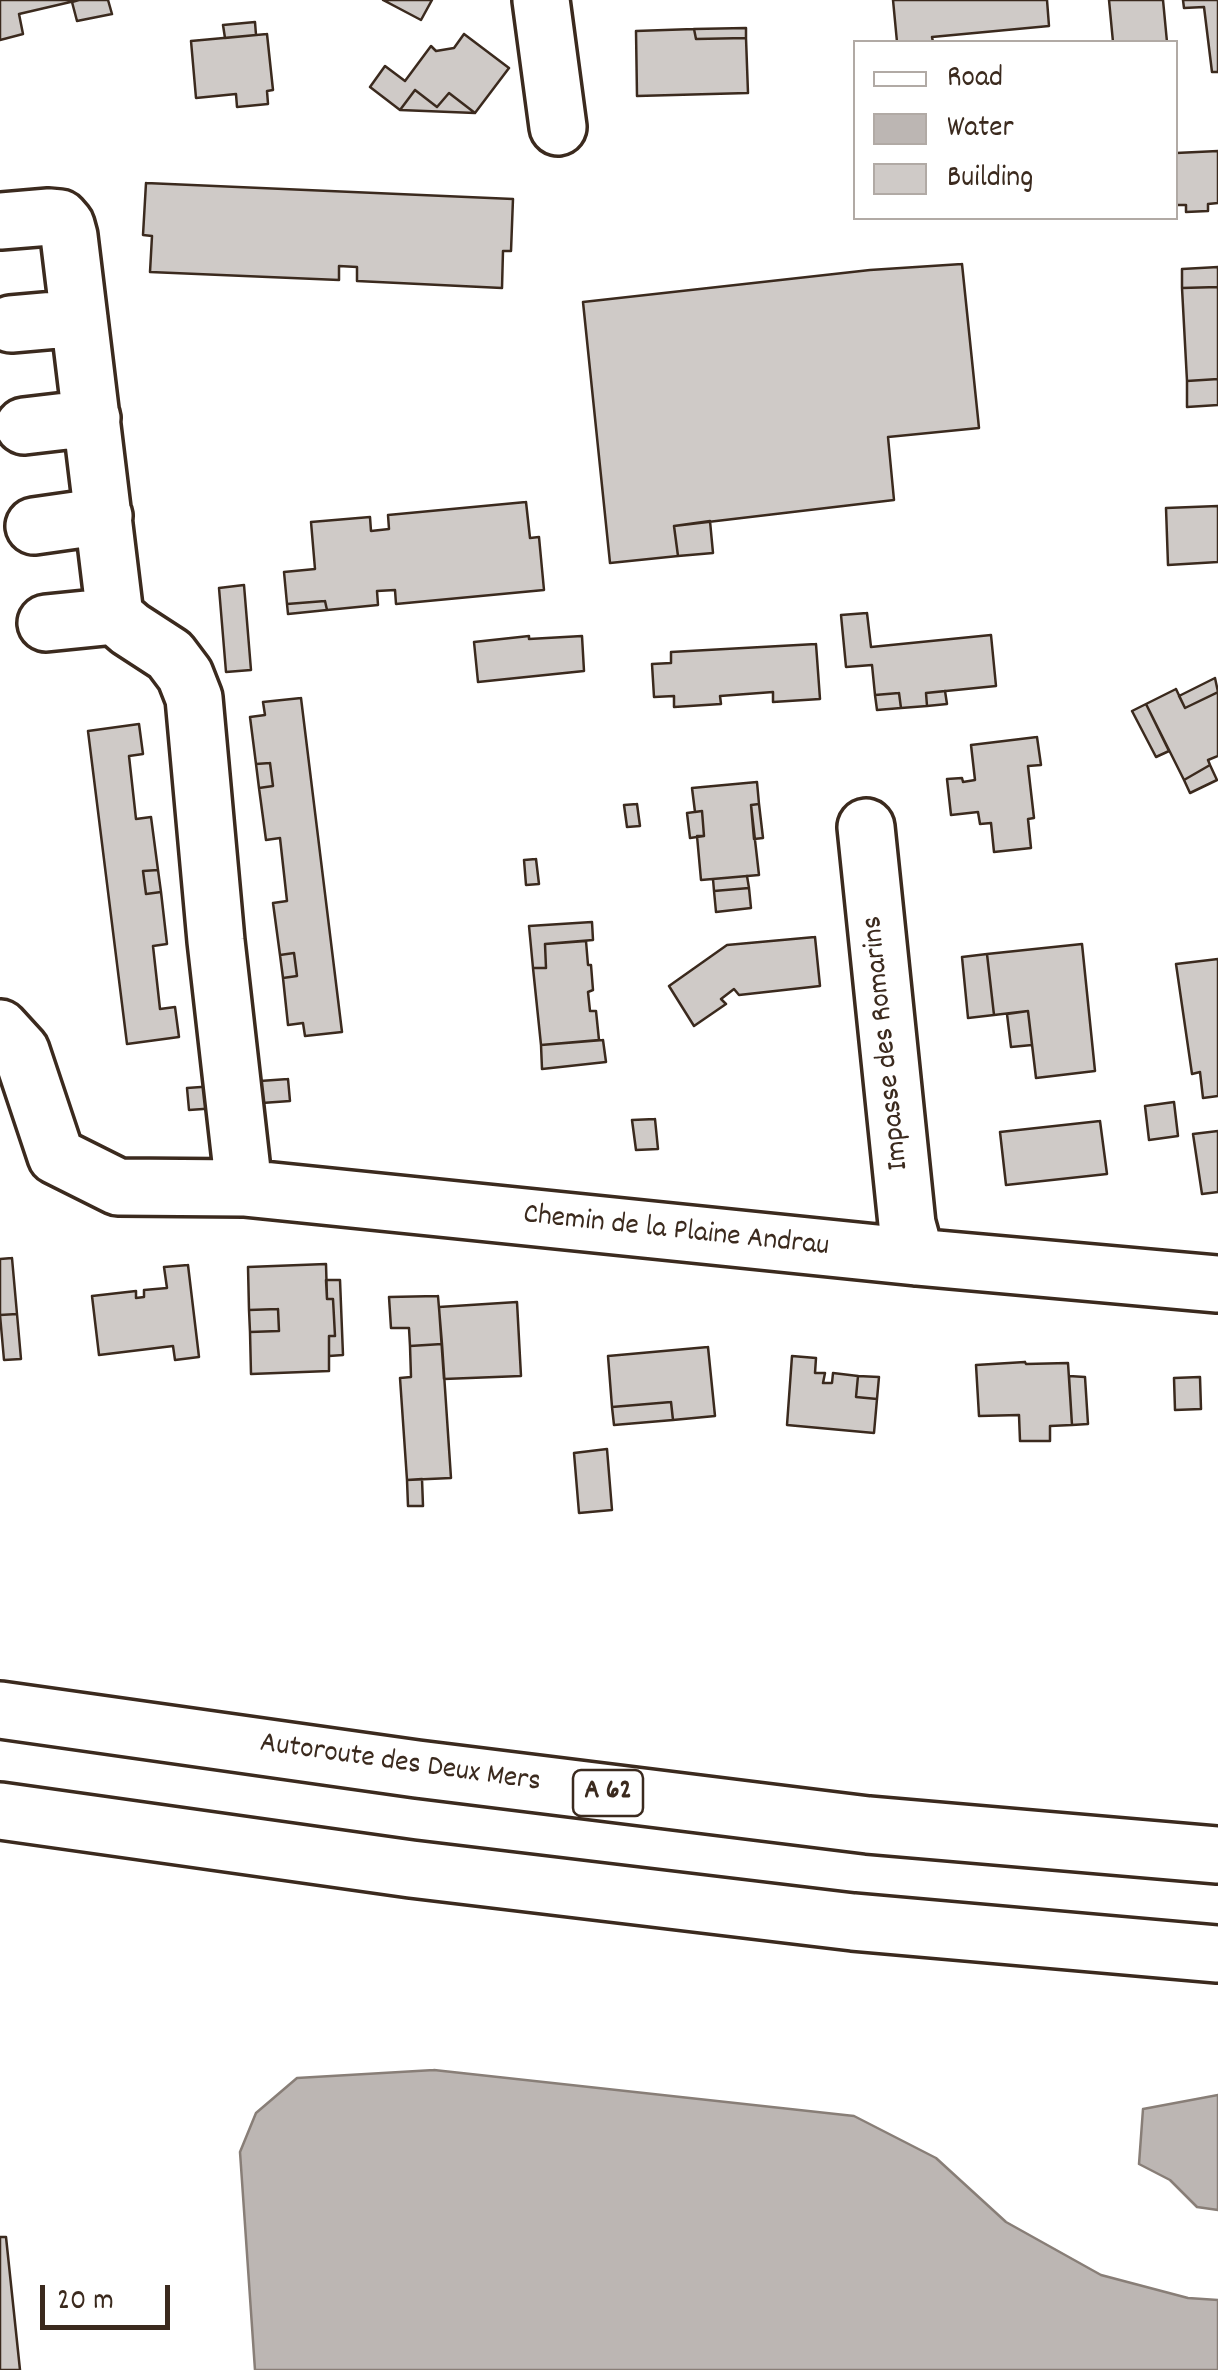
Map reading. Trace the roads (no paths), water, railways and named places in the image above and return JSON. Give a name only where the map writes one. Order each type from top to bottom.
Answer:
[{"type":"main road","points":[[542,0],[558,126]]},
{"type":"main road","points":[[0,220],[49,217],[60,218],[66,225],[116,616],[130,630],[170,655],[185,674],[194,698],[244,1188]]},
{"type":"main road","points":[[12,324],[79,318]]},
{"type":"main road","points":[[24,426],[92,418]]},
{"type":"main road","points":[[34,526],[104,516]]},
{"type":"main road","points":[[46,623],[116,616]]},
{"type":"main road","name":"Impasse des Romarins","points":[[866,827],[907,1224],[916,1257]]},
{"type":"main road","name":"Chemin de la Plaine Andrau","points":[[0,1028],[21,1050],[56,1156],[118,1187],[244,1188],[1218,1284]]},
{"type":"main road","name":"Autoroute des Deux Mers","points":[[0,1710],[417,1769],[868,1825],[1218,1855]]},
{"type":"main road","points":[[0,1811],[412,1869],[853,1922],[1218,1954]]},
{"type":"water","points":[[434,2070],[854,2116],[936,2158],[1006,2222],[1101,2275],[1188,2298],[1218,2300],[1218,2370],[255,2370],[240,2152],[256,2113],[297,2078]]},
{"type":"water","points":[[1218,2095],[1218,2210],[1197,2207],[1170,2180],[1139,2164],[1143,2109]]}]
